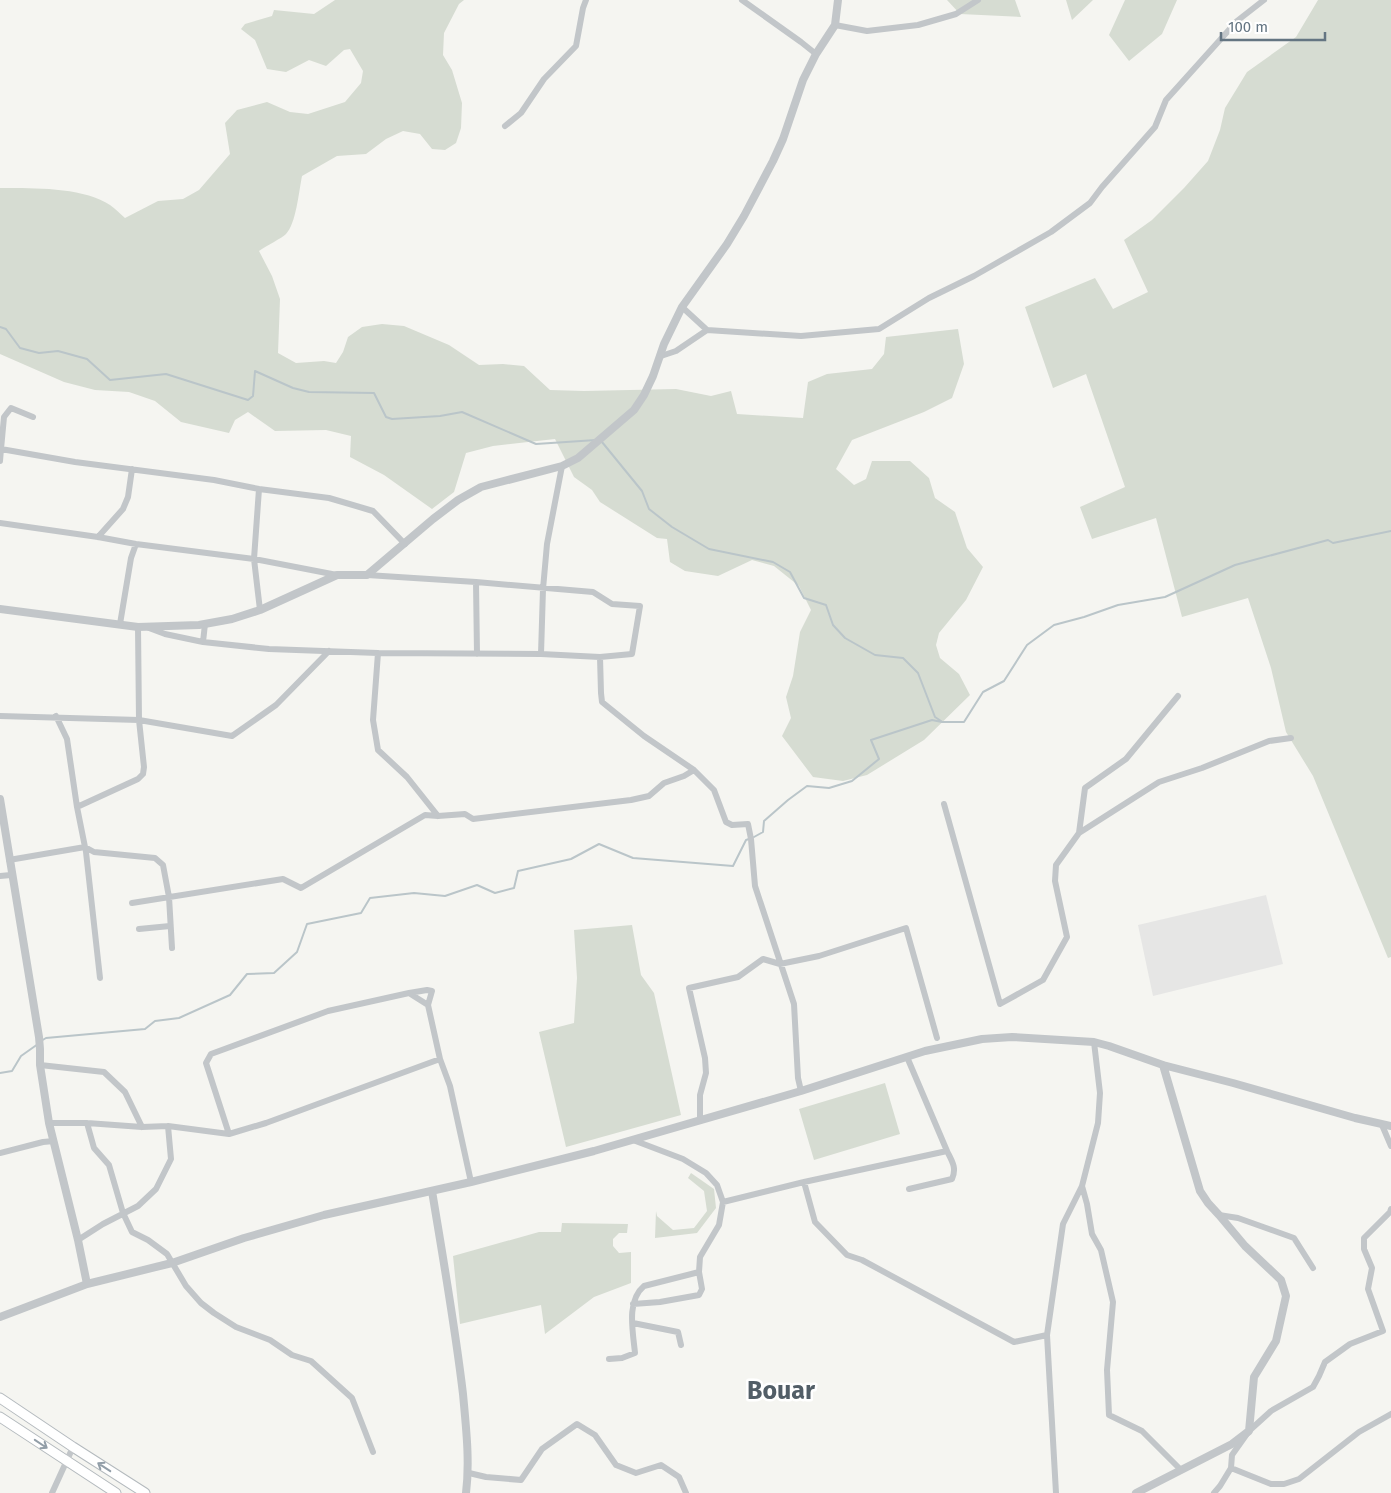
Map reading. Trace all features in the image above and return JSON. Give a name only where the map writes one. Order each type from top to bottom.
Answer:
[{"type":"main road","points":[[0,1398],[145,1493]]},
{"type":"main road","points":[[10,1406],[1,1417],[116,1493]]},
{"type":"street","points":[[505,126],[521,113],[544,78],[576,46],[586,0]]},
{"type":"street","points":[[742,0],[816,54]]},
{"type":"street","points":[[367,576],[458,500],[481,487],[562,466],[578,458],[634,410],[654,376],[671,327],[682,307],[727,244],[760,186],[783,139],[803,80],[816,54],[835,25],[838,0]]},
{"type":"street","points":[[835,25],[867,31],[918,25],[956,14],[978,0]]},
{"type":"street","points":[[661,356],[676,351],[708,330],[801,336],[879,329],[929,298],[974,276],[1051,232],[1090,203],[1155,127],[1166,100],[1237,21],[1264,0]]},
{"type":"street","points":[[682,307],[708,330]]},
{"type":"street","points":[[0,462],[1,424],[4,417],[11,408],[33,417]]},
{"type":"street","points":[[1,449],[75,462],[214,480],[259,489],[329,498],[373,511],[405,544]]},
{"type":"street","points":[[542,654],[543,589],[547,544],[562,466]]},
{"type":"street","points":[[98,537],[124,510],[132,469]]},
{"type":"street","points":[[259,489],[254,559],[260,610]]},
{"type":"street","points":[[0,524],[254,559],[337,575],[476,582],[593,592],[612,604],[640,606],[632,654],[600,657],[542,654],[378,653],[269,649],[203,642],[165,634],[148,628]]},
{"type":"street","points":[[120,624],[131,558],[136,544]]},
{"type":"street","points":[[0,609],[148,628],[205,624],[232,619],[260,610],[337,575]]},
{"type":"street","points":[[476,582],[477,654]]},
{"type":"street","points":[[203,642],[205,624]]},
{"type":"street","points":[[77,806],[138,779],[143,774],[144,766],[139,720],[138,627]]},
{"type":"street","points":[[0,716],[56,716],[139,720],[232,736],[276,705],[329,651]]},
{"type":"street","points":[[378,653],[374,720],[378,750],[408,777],[438,816]]},
{"type":"street","points":[[600,657],[602,702],[644,736],[694,770],[714,790],[726,822],[732,825],[748,824],[751,837],[755,886],[794,1004],[800,1091]]},
{"type":"street","points":[[1079,833],[1085,788],[1126,759],[1178,696]]},
{"type":"street","points":[[56,716],[67,740],[90,883],[100,978]]},
{"type":"street","points":[[944,804],[1000,1004],[1043,980],[1067,937],[1055,881],[1056,866],[1079,833],[1159,782],[1202,768],[1269,741],[1291,738]]},
{"type":"street","points":[[132,903],[283,879],[301,888],[425,816],[465,814],[473,818],[631,800],[649,796],[664,783],[684,776],[694,770]]},
{"type":"street","points":[[0,800],[39,1037],[40,1065],[49,1123],[87,1284]]},
{"type":"street","points":[[9,860],[85,848],[94,852],[155,858],[163,865],[169,897],[172,948]]},
{"type":"street","points":[[0,876],[11,875]]},
{"type":"street","points":[[139,929],[170,926]]},
{"type":"street","points":[[700,1121],[700,1094],[706,1073],[706,1058],[689,988],[738,977],[763,958],[780,964],[819,956],[906,928],[937,1038]]},
{"type":"street","points":[[229,1134],[206,1063],[211,1054],[328,1011],[409,992],[432,990],[428,1005],[440,1059],[450,1086],[471,1182]]},
{"type":"street","points":[[409,992],[428,1005]]},
{"type":"street","points":[[0,1317],[87,1284],[172,1263],[244,1238],[324,1215],[471,1182],[594,1151],[800,1091],[907,1056],[956,1043],[982,1039],[1012,1037],[1094,1042],[1163,1065],[1391,1126]]},
{"type":"street","points":[[1056,1493],[1047,1335],[1063,1224],[1082,1186],[1098,1123],[1100,1094],[1094,1042]]},
{"type":"street","points":[[907,1056],[955,1172],[952,1179],[909,1189]]},
{"type":"street","points":[[49,1123],[87,1123],[142,1127],[168,1126],[229,1134],[266,1123],[440,1059]]},
{"type":"street","points":[[40,1065],[104,1072],[125,1092],[142,1127]]},
{"type":"street","points":[[1163,1065],[1200,1191],[1245,1246],[1281,1280],[1286,1296],[1276,1341],[1254,1377],[1249,1431],[1232,1454],[1231,1468],[1214,1493]]},
{"type":"street","points":[[87,1123],[94,1148],[109,1165],[122,1213],[132,1232],[148,1240],[166,1254],[186,1286],[200,1303],[214,1314],[236,1327],[270,1340],[292,1355],[311,1361],[352,1398],[373,1452]]},
{"type":"street","points":[[1382,1125],[1391,1146]]},
{"type":"street","points":[[78,1240],[102,1224],[138,1206],[156,1189],[171,1159],[168,1126]]},
{"type":"street","points":[[632,1139],[683,1159],[706,1173],[717,1185],[722,1202],[719,1224],[700,1257],[699,1272],[702,1289],[699,1295],[660,1302],[633,1304]]},
{"type":"street","points":[[0,1153],[54,1141]]},
{"type":"street","points":[[722,1202],[947,1151]]},
{"type":"street","points":[[804,1182],[815,1222],[847,1255],[862,1260],[1014,1342],[1047,1335]]},
{"type":"street","points":[[1082,1186],[1092,1234],[1101,1250],[1112,1302],[1107,1370],[1109,1415],[1142,1431],[1182,1470]]},
{"type":"street","points":[[432,1191],[459,1360],[468,1473],[466,1493]]},
{"type":"street","points":[[1136,1493],[1232,1444],[1271,1411],[1313,1387],[1320,1376],[1325,1362],[1350,1344],[1383,1331],[1368,1290],[1372,1268],[1364,1249],[1364,1238],[1391,1209]]},
{"type":"street","points":[[1219,1215],[1238,1218],[1294,1238],[1313,1268]]},
{"type":"street","points":[[609,1359],[622,1358],[635,1353],[632,1323],[633,1304],[639,1290],[644,1286],[699,1272]]},
{"type":"street","points":[[632,1323],[678,1332],[682,1345]]},
{"type":"street","points":[[1231,1468],[1271,1484],[1284,1484],[1299,1479],[1359,1432],[1391,1414]]},
{"type":"street","points":[[468,1473],[486,1477],[521,1480],[542,1449],[577,1424],[595,1435],[616,1465],[636,1473],[661,1465],[679,1477],[686,1493]]},
{"type":"street","points":[[52,1493],[73,1447]]},
{"type":"shaded area","points":[[335,0],[464,0],[459,4],[444,33],[443,55],[452,70],[462,103],[461,128],[456,143],[445,150],[432,149],[420,134],[403,131],[386,139],[366,154],[337,156],[302,176],[295,215],[289,229],[284,236],[259,251],[272,276],[280,299],[278,353],[296,363],[324,361],[336,363],[343,352],[348,337],[362,327],[382,324],[404,326],[449,345],[479,365],[503,364],[524,366],[550,390],[676,389],[711,396],[731,391],[737,414],[803,418],[808,382],[827,374],[872,369],[884,354],[886,337],[958,329],[964,364],[952,398],[924,412],[852,440],[836,469],[854,485],[866,479],[872,461],[910,461],[929,478],[935,498],[955,512],[967,548],[983,567],[966,600],[939,633],[936,645],[940,658],[959,674],[970,695],[924,740],[867,775],[843,781],[813,777],[782,736],[791,718],[786,697],[793,676],[800,632],[811,610],[799,586],[774,566],[752,560],[718,576],[685,571],[670,562],[667,539],[657,538],[600,502],[592,490],[574,477],[555,439],[493,446],[466,453],[454,492],[432,509],[384,475],[350,457],[351,436],[326,430],[275,431],[248,412],[235,420],[229,433],[181,422],[155,401],[129,392],[95,390],[64,382],[0,354],[0,188],[57,190],[86,195],[110,205],[125,218],[158,201],[183,199],[199,190],[230,154],[225,123],[237,110],[267,102],[290,112],[308,114],[345,102],[361,83],[363,71],[350,49],[344,50],[326,66],[309,60],[286,72],[267,69],[255,40],[241,29],[245,24],[272,16],[274,10],[314,14]]},
{"type":"shaded area","points":[[947,0],[1015,0],[1021,17],[960,14]]},
{"type":"shaded area","points":[[1066,0],[1093,0],[1072,20]]},
{"type":"shaded area","points":[[1125,0],[1177,0],[1162,34],[1129,61],[1109,35]]},
{"type":"shaded area","points":[[1318,0],[1391,0],[1391,957],[1388,958],[1313,776],[1286,732],[1271,668],[1248,598],[1182,617],[1156,518],[1092,539],[1080,507],[1125,487],[1086,374],[1053,388],[1025,307],[1095,278],[1113,309],[1148,292],[1124,240],[1152,220],[1208,161],[1220,130],[1225,108],[1247,72],[1296,37]]},
{"type":"shaded area","points":[[1266,895],[1283,964],[1153,996],[1138,925]]},
{"type":"shaded area","points":[[632,925],[641,975],[654,993],[681,1115],[566,1147],[539,1032],[574,1023],[577,978],[574,930]]},
{"type":"shaded area","points":[[885,1083],[900,1134],[814,1160],[799,1109]]},
{"type":"shaded area","points":[[691,1173],[714,1189],[716,1208],[697,1233],[655,1238],[656,1211],[657,1216],[673,1230],[694,1228],[707,1211],[704,1191],[688,1178]]},
{"type":"shaded area","points":[[562,1223],[628,1224],[627,1233],[619,1233],[613,1239],[613,1246],[619,1253],[631,1252],[631,1283],[594,1297],[545,1334],[541,1305],[460,1324],[453,1256],[539,1232],[561,1232]]},
{"type":"waterway","points":[[0,327],[6,329],[20,348],[39,353],[58,351],[87,359],[110,380],[166,374],[248,400],[253,396],[255,371],[293,388],[309,392],[374,393],[386,417],[392,419],[440,416],[462,412],[536,444],[596,440]]},
{"type":"waterway","points":[[602,442],[642,491],[649,509],[672,527],[709,549],[773,562],[790,572],[804,598],[826,605],[833,625],[845,638],[875,655],[903,658],[918,673],[935,717],[941,721]]},
{"type":"waterway","points":[[754,837],[763,832],[764,821],[807,786],[829,788],[852,781],[879,759],[871,740],[932,720],[964,722],[983,692],[1004,681],[1027,645],[1054,625],[1118,605],[1165,597],[1235,565],[1328,540],[1333,543],[1391,531]]},
{"type":"waterway","points":[[41,1041],[46,1038],[145,1029],[155,1021],[179,1018],[230,995],[247,974],[274,973],[297,952],[307,924],[361,913],[370,898],[414,893],[445,896],[477,885],[495,893],[514,888],[518,871],[571,859],[599,844],[633,858],[733,866],[746,840],[749,839]]},
{"type":"waterway","points":[[0,1073],[12,1071],[21,1056],[38,1044]]},
{"type":"district","name":"Bouar","points":[[781,1390]]}]
